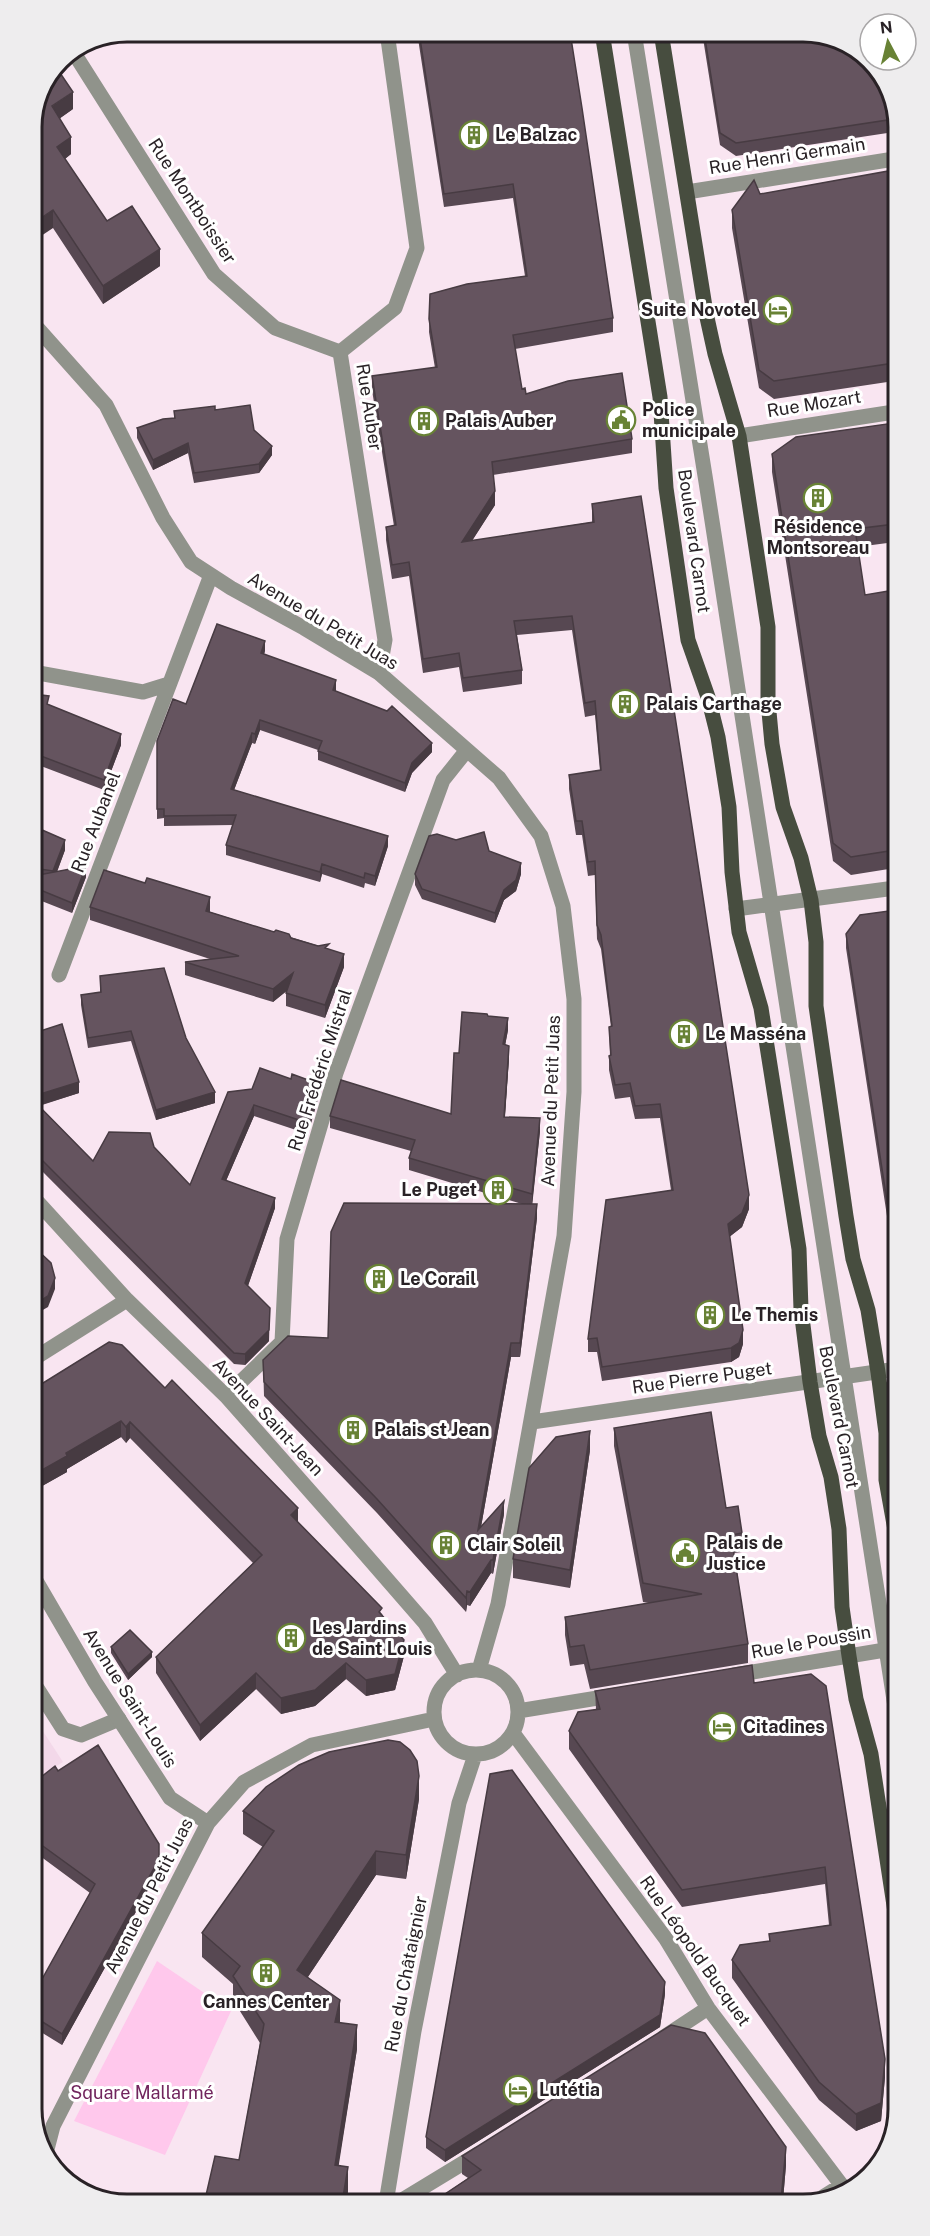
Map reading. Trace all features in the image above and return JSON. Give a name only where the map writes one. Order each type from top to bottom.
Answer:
[{"type":"main road","name":"Boulevard Carnot","points":[[604,42],[660,397],[666,488],[688,640],[708,697],[718,738],[729,807],[736,909],[742,947],[761,1008],[799,1249],[801,1309],[810,1382],[819,1436],[831,1477],[839,1529],[842,1597],[849,1656],[856,1699],[871,1754],[888,1866]]},
{"type":"main road","name":"Boulevard Carnot","points":[[664,42],[715,354],[739,436],[768,627],[768,701],[777,778],[783,807],[801,858],[811,900],[816,942],[816,1006],[853,1259],[868,1310],[878,1372],[886,1433],[888,1491]]},
{"type":"street","name":"Rue Auber","points":[[379,673],[385,640],[340,352],[395,308],[417,248],[388,42]]},
{"type":"street","points":[[636,42],[844,1377],[888,1631]]},
{"type":"street","name":"Rue Montboissier","points":[[77,58],[214,274],[275,328],[340,352]]},
{"type":"street","name":"Rue Henri Germain","points":[[687,192],[888,160]]},
{"type":"street","name":"Avenue du Petit Juas","points":[[42,333],[106,405],[163,518],[191,562],[379,673],[499,778],[542,836],[562,906],[574,999],[574,1092],[564,1236],[498,1604],[479,1670]]},
{"type":"street","name":"Rue Mozart","points":[[739,436],[888,413]]},
{"type":"street","name":"Rue Aubanel","points":[[59,975],[211,575]]},
{"type":"street","points":[[42,674],[143,692],[169,684]]},
{"type":"street","name":"Rue Frédéric Mistral","points":[[226,1396],[282,1342],[287,1239],[336,1074],[443,780],[467,750]]},
{"type":"street","points":[[736,909],[888,889]]},
{"type":"street","name":"Avenue Saint-Jean","points":[[42,1205],[127,1300],[226,1396],[425,1623],[457,1675]]},
{"type":"street","points":[[42,1354],[127,1300]]},
{"type":"street","name":"Rue Pierre Puget","points":[[532,1422],[888,1370]]},
{"type":"street","name":"Avenue Saint-Louis","points":[[42,1592],[170,1798],[208,1824]]},
{"type":"street","name":"Rue le Poussin","points":[[717,1678],[888,1649]]},
{"type":"street","points":[[479,1670],[502,1679],[513,1693],[518,1711],[513,1733],[506,1742],[497,1749],[475,1755],[460,1752],[448,1744],[439,1733],[434,1719],[434,1706],[438,1693],[446,1683],[457,1675],[479,1670]]},
{"type":"street","points":[[518,1711],[627,1693]]},
{"type":"street","points":[[42,1696],[63,1730],[81,1735],[119,1719]]},
{"type":"street","name":"Avenue du Petit Juas","points":[[49,2142],[53,2126],[208,1824],[244,1782],[312,1745],[434,1719]]},
{"type":"street","name":"Rue Léopold Bucquet","points":[[513,1733],[666,1939],[708,2008],[842,2185]]},
{"type":"street","name":"Rue du Châtaignier","points":[[387,2194],[414,2031],[459,1803],[475,1755]]},
{"type":"street","points":[[651,2045],[708,2008]]},
{"type":"street","points":[[412,2194],[492,2146]]},
{"type":"shaded area","points":[[42,1730],[63,1762],[42,1775]]},
{"type":"green space","name":"Square Mallarmé","points":[[157,1961],[231,2011],[165,2155],[74,2121]]},
{"type":"building","points":[[421,42],[572,42],[613,318],[513,335],[522,389],[525,388],[526,394],[568,381],[622,373],[632,439],[492,462],[495,491],[462,542],[594,522],[592,504],[641,496],[749,1195],[742,1213],[728,1224],[743,1330],[739,1343],[731,1348],[602,1367],[597,1338],[588,1339],[606,1200],[673,1190],[660,1104],[635,1106],[630,1083],[615,1085],[609,1056],[611,1055],[609,1027],[612,1026],[601,935],[597,925],[595,861],[588,862],[582,821],[576,821],[569,775],[601,770],[595,701],[585,703],[572,616],[514,621],[522,670],[463,678],[459,653],[423,659],[409,562],[392,565],[386,527],[396,525],[372,376],[437,367],[429,319],[430,294],[467,284],[527,276],[513,184],[444,194]]},
{"type":"building","points":[[706,42],[809,42],[831,46],[855,59],[858,62],[858,72],[868,72],[871,75],[884,99],[887,120],[736,143],[720,133]]},
{"type":"building","points":[[60,74],[73,92],[52,106],[71,137],[57,147],[107,221],[132,206],[160,249],[103,286],[53,210],[42,217],[42,121],[51,89]]},
{"type":"building","points":[[888,171],[888,364],[774,381],[759,370],[732,210],[754,180],[760,194]]},
{"type":"building","points":[[250,405],[254,430],[272,446],[259,464],[194,473],[188,443],[153,460],[137,428],[163,419],[175,418],[174,411],[215,406],[215,410]]},
{"type":"building","points":[[888,424],[888,525],[855,529],[865,595],[888,591],[888,851],[851,857],[833,843],[772,454],[796,437]]},
{"type":"building","points":[[217,624],[265,641],[261,653],[336,680],[333,690],[387,711],[392,706],[432,743],[412,763],[405,783],[318,751],[322,741],[260,720],[255,734],[252,733],[231,789],[388,836],[375,876],[365,873],[364,878],[322,864],[320,872],[226,845],[236,815],[164,816],[164,809],[157,809],[157,741],[173,699],[186,704]]},
{"type":"building","points":[[42,695],[49,696],[47,704],[121,734],[104,780],[42,756]]},
{"type":"building","points":[[42,830],[65,840],[53,871],[42,869]]},
{"type":"building","points":[[484,832],[489,851],[521,863],[516,880],[504,890],[495,913],[422,889],[415,874],[429,836],[437,834],[456,840]]},
{"type":"building","points":[[86,866],[72,903],[42,891],[42,874]]},
{"type":"building","points":[[104,870],[145,883],[147,878],[210,897],[206,911],[274,932],[276,930],[289,934],[291,938],[318,946],[329,944],[325,948],[344,954],[325,1005],[286,993],[293,973],[273,989],[185,962],[239,956],[90,907]]},
{"type":"building","points":[[888,911],[888,1208],[846,934],[860,915]]},
{"type":"building","points":[[164,968],[186,1038],[215,1092],[156,1110],[131,1031],[88,1038],[81,995],[101,992],[100,976]]},
{"type":"building","points":[[462,1012],[508,1018],[503,1044],[509,1046],[504,1117],[540,1118],[532,1194],[409,1158],[415,1140],[330,1116],[341,1080],[451,1114],[454,1053],[459,1053]]},
{"type":"building","points":[[62,1024],[79,1082],[42,1094],[42,1030]]},
{"type":"building","points":[[260,1068],[291,1079],[292,1074],[319,1084],[311,1112],[305,1122],[254,1105],[222,1179],[275,1198],[245,1283],[270,1308],[269,1330],[245,1354],[234,1353],[42,1160],[42,1109],[93,1161],[109,1132],[150,1133],[154,1147],[190,1185],[228,1092],[252,1089]]},
{"type":"building","points":[[344,1203],[537,1204],[520,1343],[511,1343],[478,1530],[504,1501],[493,1560],[470,1592],[467,1591],[466,1598],[377,1499],[264,1382],[263,1360],[288,1336],[328,1338],[331,1232]]},
{"type":"building","points":[[42,1255],[51,1263],[55,1278],[48,1296],[42,1300]]},
{"type":"building","points":[[109,1342],[122,1345],[165,1388],[172,1380],[298,1508],[291,1515],[382,1608],[379,1612],[404,1640],[395,1674],[366,1680],[346,1663],[315,1690],[281,1698],[256,1673],[200,1725],[156,1657],[262,1555],[130,1422],[126,1427],[121,1421],[66,1453],[67,1456],[42,1470],[42,1384]]},
{"type":"building","name":"Palais de Justice","points":[[711,1412],[726,1508],[738,1506],[742,1533],[731,1535],[748,1644],[590,1670],[584,1645],[570,1647],[565,1617],[702,1594],[643,1583],[614,1428]]},
{"type":"building","points":[[590,1431],[570,1570],[513,1559],[529,1468],[556,1437]]},
{"type":"building","points":[[130,1630],[152,1652],[128,1674],[111,1647]]},
{"type":"building","points":[[752,1665],[754,1683],[811,1674],[826,1686],[885,2059],[881,2103],[856,2114],[819,2082],[732,1960],[740,1945],[770,1941],[769,1934],[831,1925],[825,1867],[682,1890],[569,1731],[578,1712],[600,1709],[595,1691]]},
{"type":"building","name":"Cannes Center","points":[[388,1740],[400,1742],[410,1750],[417,1761],[419,1776],[406,1855],[376,1851],[297,1970],[340,2000],[335,2022],[357,2025],[335,2165],[348,2167],[344,2194],[206,2194],[215,2156],[239,2160],[264,2024],[233,1976],[240,1966],[202,1933],[274,1831],[243,1811],[266,1787],[299,1765],[329,1752]]},
{"type":"building","points":[[98,1745],[159,1844],[159,1859],[62,2034],[42,2022],[42,1979],[95,1884],[42,1845],[42,1776],[55,1766],[58,1771]]},
{"type":"building","points":[[512,1770],[665,1982],[660,2015],[445,2150],[426,2137],[490,1774]]},
{"type":"building","points":[[671,2025],[705,2033],[786,2147],[782,2194],[445,2194],[481,2170],[462,2156]]},
{"type":"place","name":"Le Balzac","points":[[474,135]]},
{"type":"place","name":"Suite Novotel","points":[[778,310]]},
{"type":"place","name":"Police municipale","points":[[621,420]]},
{"type":"place","name":"Palais Auber","points":[[424,421]]},
{"type":"place","name":"Résidence Montsoreau","points":[[818,498]]},
{"type":"place","name":"Palais Carthage","points":[[625,704]]},
{"type":"place","name":"Le Masséna","points":[[684,1034]]},
{"type":"place","name":"Le Puget","points":[[498,1190]]},
{"type":"place","name":"Le Corail","points":[[379,1279]]},
{"type":"place","name":"Le Themis","points":[[710,1315]]},
{"type":"place","name":"Palais st Jean","points":[[353,1430]]},
{"type":"place","name":"Clair Soleil","points":[[446,1545]]},
{"type":"place","name":"Palais de Justice","points":[[685,1553]]},
{"type":"place","name":"Les Jardins de Saint Louis","points":[[291,1638]]},
{"type":"place","name":"Citadines","points":[[722,1727]]},
{"type":"place","name":"Cannes Center","points":[[266,1973]]},
{"type":"place","name":"Lutétia","points":[[518,2090]]}]
